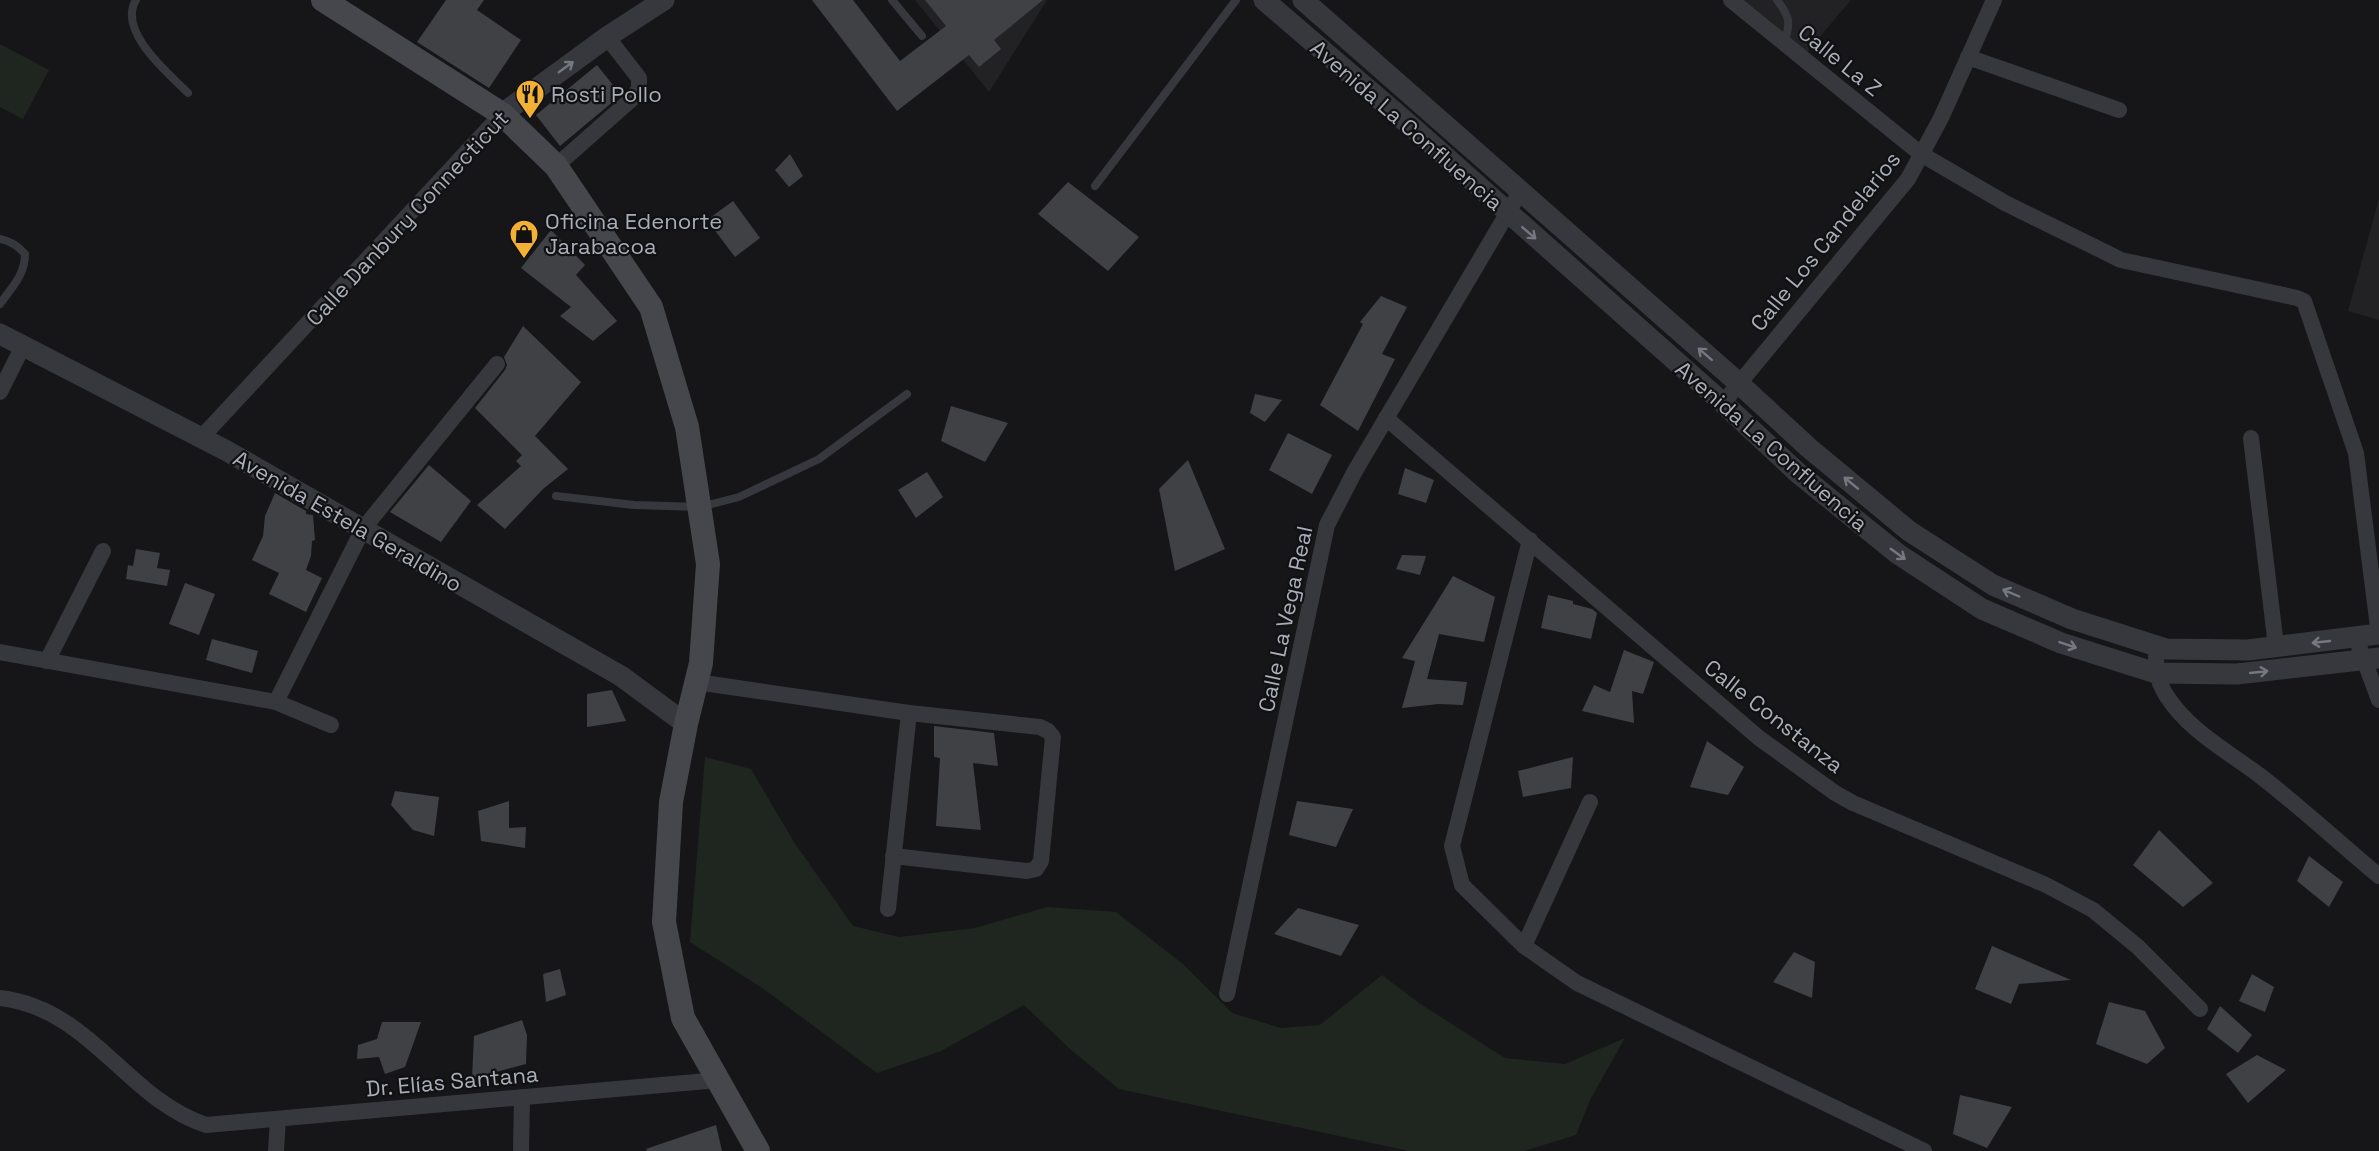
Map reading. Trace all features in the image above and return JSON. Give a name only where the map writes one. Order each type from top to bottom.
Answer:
[{"type":"main road","points":[[323,0],[502,114],[556,166],[651,308],[687,427],[708,564],[701,663],[671,802],[664,921],[683,1018],[758,1151]]},
{"type":"street","name":"Calle Danbury Connecticut","points":[[200,439],[502,114],[607,37],[664,0]]},
{"type":"street","name":"Avenida La Confluencia","points":[[1264,0],[1412,127],[1507,214],[1723,403],[1798,473],[1898,555],[1982,609],[2061,643],[2156,673],[2237,674],[2371,659]]},
{"type":"street","name":"Avenida La Confluencia","points":[[1303,0],[1809,448],[1909,531],[1993,585],[2072,619],[2166,650],[2248,650],[2379,634]]},
{"type":"street","name":"Calle La Z","points":[[1731,0],[1922,154],[2005,203],[2121,260],[2304,301],[2356,453],[2379,634]]},
{"type":"street","name":"Calle Los Candelarios","points":[[1723,403],[1908,179],[1941,118],[1994,0]]},
{"type":"street","points":[[556,166],[634,97],[639,88],[639,78],[607,37]]},
{"type":"street","points":[[1968,57],[2119,111]]},
{"type":"street","name":"Calle La Vega Real","points":[[1227,994],[1327,525],[1386,418],[1520,192]]},
{"type":"street","name":"Avenida Estela Geraldino","points":[[0,334],[226,452],[363,529],[621,676],[686,724]]},
{"type":"street","points":[[0,392],[23,346]]},
{"type":"street","points":[[276,702],[363,529],[497,364]]},
{"type":"street","name":"Calle Constanza","points":[[1386,418],[1759,738],[1835,793],[2046,885],[2093,910],[2138,947],[2200,1009]]},
{"type":"street","points":[[2251,438],[2276,646]]},
{"type":"street","points":[[1530,540],[1452,846],[1462,885],[1524,946],[1576,983],[1924,1151]]},
{"type":"street","points":[[47,661],[103,550]]},
{"type":"street","points":[[2356,638],[2371,659],[2379,700]]},
{"type":"street","points":[[2156,646],[2156,673],[2178,712],[2196,731],[2260,776],[2379,876]]},
{"type":"street","points":[[0,652],[276,702],[331,725]]},
{"type":"street","points":[[697,682],[909,713],[1040,727],[1053,737],[1041,861],[1036,869],[1027,871],[893,856]]},
{"type":"street","points":[[888,909],[909,713]]},
{"type":"street","points":[[1524,946],[1590,802]]},
{"type":"street","name":"Dr. Elías Santana","points":[[0,998],[54,1014],[79,1030],[176,1113],[207,1125],[719,1080]]},
{"type":"street","points":[[521,1151],[522,1097]]},
{"type":"street","points":[[276,1151],[278,1119]]},
{"type":"lane","points":[[136,0],[133,6],[132,26],[142,45],[188,93]]},
{"type":"lane","points":[[892,0],[922,36]]},
{"type":"lane","points":[[1095,186],[1236,0]]},
{"type":"lane","points":[[1777,0],[1786,12],[1790,28],[1784,43]]},
{"type":"lane","points":[[0,239],[8,240],[20,248],[25,254],[25,266],[20,278],[0,304]]},
{"type":"lane","points":[[556,496],[634,505],[700,507],[739,497],[819,459],[907,393]]},
{"type":"shaded area","points":[[915,0],[1047,0],[989,92]]},
{"type":"shaded area","points":[[1743,0],[1851,0],[1807,52]]},
{"type":"shaded area","points":[[0,44],[49,70],[23,119],[0,107]]},
{"type":"shaded area","points":[[2379,199],[2379,320],[2348,311]]},
{"type":"shaded area","points":[[705,757],[751,769],[794,842],[853,926],[899,937],[975,928],[1047,907],[1116,912],[1183,964],[1232,1013],[1281,1028],[1320,1025],[1382,975],[1419,1003],[1505,1058],[1565,1064],[1625,1038],[1590,1100],[1576,1135],[1524,1151],[1409,1151],[1119,1089],[1071,1050],[1024,1005],[941,1051],[877,1073],[765,990],[690,942]]},
{"type":"building","points":[[446,0],[484,0],[477,10],[521,40],[489,88],[417,42]]},
{"type":"building","points":[[812,0],[853,0],[900,61],[946,26],[925,0],[1043,0],[994,40],[1001,49],[979,67],[969,55],[897,111]]},
{"type":"building","points":[[597,65],[621,95],[560,146],[536,115]]},
{"type":"building","points":[[790,154],[803,176],[789,187],[775,170]]},
{"type":"building","points":[[1068,182],[1139,237],[1108,271],[1038,214]]},
{"type":"building","points":[[733,201],[760,238],[735,257],[707,220]]},
{"type":"building","points":[[551,230],[585,265],[576,275],[617,321],[593,341],[560,316],[571,307],[521,268]]},
{"type":"building","points":[[1381,296],[1407,307],[1382,354],[1395,359],[1358,431],[1320,405],[1363,324],[1360,322]]},
{"type":"building","points":[[523,326],[581,382],[535,436],[568,469],[543,489],[505,529],[477,505],[521,466],[516,461],[522,455],[475,408],[505,370],[507,365],[504,357]]},
{"type":"building","points":[[1255,394],[1282,400],[1265,422],[1250,413]]},
{"type":"building","points":[[951,406],[1008,423],[985,462],[941,441]]},
{"type":"building","points":[[1288,433],[1332,455],[1312,494],[1269,470]]},
{"type":"building","points":[[1188,460],[1225,549],[1175,571],[1159,489]]},
{"type":"building","points":[[429,465],[471,501],[441,542],[390,512]]},
{"type":"building","points":[[1405,468],[1434,480],[1426,503],[1398,494]]},
{"type":"building","points":[[927,472],[943,497],[916,518],[898,490]]},
{"type":"building","points":[[275,493],[306,511],[306,514],[313,515],[315,540],[312,541],[311,556],[306,570],[322,578],[306,612],[269,594],[279,573],[252,560],[263,536],[265,516]]},
{"type":"building","points":[[136,549],[160,553],[157,568],[170,570],[167,586],[126,579],[128,565],[133,566]]},
{"type":"building","points":[[1402,555],[1426,556],[1420,575],[1396,569]]},
{"type":"building","points":[[1453,576],[1495,597],[1484,642],[1439,634],[1427,679],[1467,682],[1463,705],[1438,704],[1402,708],[1415,661],[1402,658]]},
{"type":"building","points":[[185,583],[215,594],[199,635],[169,624]]},
{"type":"building","points":[[1548,595],[1573,601],[1573,604],[1592,609],[1597,613],[1591,639],[1541,628]]},
{"type":"building","points":[[212,639],[258,651],[252,673],[206,660]]},
{"type":"building","points":[[1624,650],[1654,662],[1643,694],[1632,691],[1634,723],[1582,711],[1594,685],[1610,692]]},
{"type":"building","points":[[612,690],[626,721],[587,727],[587,694]]},
{"type":"building","points":[[934,726],[994,733],[998,766],[973,763],[981,830],[936,826],[940,758],[934,757]]},
{"type":"building","points":[[1707,741],[1744,767],[1728,795],[1690,787]]},
{"type":"building","points":[[1573,757],[1571,788],[1523,797],[1518,771]]},
{"type":"building","points":[[395,791],[439,797],[434,836],[413,830],[391,805]]},
{"type":"building","points":[[509,801],[509,828],[526,827],[525,848],[481,841],[478,811]]},
{"type":"building","points":[[1297,801],[1353,809],[1336,847],[1289,835]]},
{"type":"building","points":[[2159,830],[2213,883],[2183,907],[2133,865]]},
{"type":"building","points":[[2309,856],[2343,882],[2329,907],[2297,881]]},
{"type":"building","points":[[1298,908],[1359,925],[1341,956],[1274,934]]},
{"type":"building","points":[[1992,946],[2071,980],[2019,984],[2011,1004],[1975,989]]},
{"type":"building","points":[[1794,952],[1815,962],[1812,998],[1773,982]]},
{"type":"building","points":[[560,969],[566,995],[546,1002],[543,974]]},
{"type":"building","points":[[2252,974],[2274,987],[2265,1012],[2239,1001]]},
{"type":"building","points":[[2109,1002],[2145,1011],[2165,1048],[2147,1064],[2096,1044]]},
{"type":"building","points":[[2220,1006],[2252,1035],[2238,1053],[2207,1029]]},
{"type":"building","points":[[522,1020],[527,1035],[526,1064],[472,1078],[474,1036]]},
{"type":"building","points":[[382,1022],[421,1022],[405,1067],[385,1074],[379,1057],[357,1059],[358,1045],[377,1039]]},
{"type":"building","points":[[2257,1055],[2286,1070],[2248,1103],[2226,1074]]},
{"type":"building","points":[[1960,1095],[2012,1107],[1987,1148],[1953,1134]]},
{"type":"building","points":[[716,1125],[722,1151],[647,1151],[646,1149]]},
{"type":"place","name":"Rosti Pollo","points":[[530,120]]},
{"type":"place","name":"Oficina Edenorte Jarabacoa","points":[[524,260]]}]
